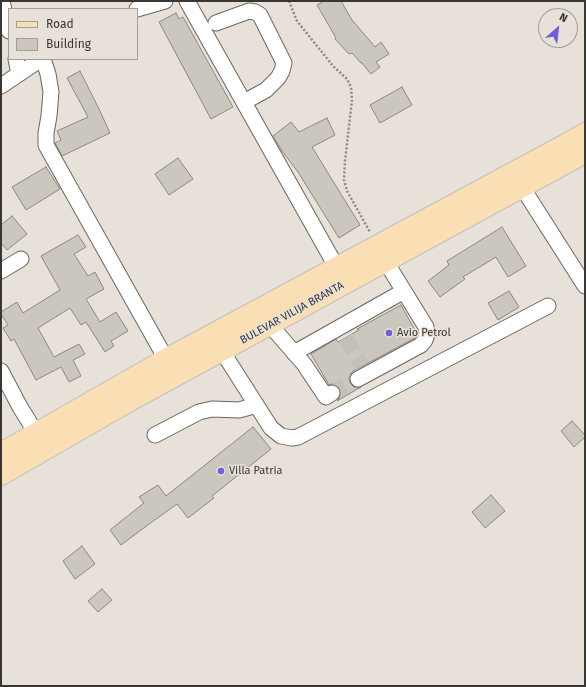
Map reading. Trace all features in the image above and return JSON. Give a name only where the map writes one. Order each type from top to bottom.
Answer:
[{"type":"main road","name":"BULEVAR VILIJA BRANTA","points":[[1,475],[128,402],[270,325],[491,184],[585,133]]},
{"type":"main road","name":"BULEVAR VILIJA BRANTA","points":[[1,453],[166,359],[337,268],[382,254],[522,187],[585,153]]},
{"type":"street","points":[[2,1],[8,27]]},
{"type":"street","points":[[138,9],[165,1]]},
{"type":"street","points":[[187,1],[337,268]]},
{"type":"street","points":[[216,23],[249,12],[255,12],[260,15],[284,63],[278,78],[266,90],[244,102]]},
{"type":"street","points":[[16,60],[19,74]]},
{"type":"street","points":[[1,86],[40,60]]},
{"type":"street","points":[[42,60],[48,74],[51,92],[50,116],[46,133],[46,145],[166,359]]},
{"type":"street","points":[[522,187],[585,286]]},
{"type":"street","points":[[362,373],[421,345],[427,334],[426,327],[382,254]]},
{"type":"street","points":[[1,271],[21,259]]},
{"type":"street","points":[[294,353],[342,333],[404,291]]},
{"type":"street","points":[[222,351],[271,428],[281,436],[292,438],[298,437],[548,306]]},
{"type":"street","points":[[270,325],[294,353],[326,397],[332,393]]},
{"type":"street","points":[[1,371],[36,433]]},
{"type":"street","points":[[155,435],[199,412],[212,409],[239,410],[256,404]]},
{"type":"path","points":[[289,1],[297,21],[333,66],[347,79],[351,87],[352,100],[344,161],[344,180],[347,191],[382,254]]},
{"type":"building","points":[[324,1],[341,1],[352,20],[375,47],[381,42],[389,54],[376,62],[380,67],[371,74],[352,53],[349,54],[335,39],[336,38],[317,5]]},
{"type":"building","points":[[176,13],[179,19],[183,17],[233,107],[211,119],[159,22]]},
{"type":"building","points":[[80,71],[110,133],[62,156],[55,143],[61,140],[57,131],[88,117],[67,78]]},
{"type":"building","points":[[402,87],[412,105],[380,123],[370,105]]},
{"type":"building","points":[[327,118],[335,135],[312,147],[360,225],[339,238],[298,172],[273,136],[291,122],[299,132]]},
{"type":"building","points":[[178,158],[193,179],[169,195],[155,174]]},
{"type":"building","points":[[46,167],[60,189],[26,210],[12,187]]},
{"type":"building","points":[[12,216],[27,234],[7,250],[1,243],[1,225]]},
{"type":"building","points":[[502,227],[526,266],[508,277],[496,257],[463,277],[465,279],[440,297],[428,281],[449,265],[447,261]]},
{"type":"building","points":[[78,235],[86,247],[74,254],[88,276],[95,272],[104,289],[86,299],[100,322],[116,312],[128,331],[111,341],[114,346],[105,352],[86,322],[81,325],[70,308],[38,328],[54,357],[79,344],[85,354],[73,360],[81,376],[69,382],[61,367],[36,380],[14,339],[11,341],[3,328],[8,325],[1,312],[17,302],[23,313],[60,290],[41,256]]},
{"type":"building","points":[[509,291],[519,307],[498,320],[488,303]]},
{"type":"building","points":[[401,305],[417,336],[353,371],[349,379],[350,383],[354,387],[361,387],[337,401],[341,393],[340,388],[336,385],[329,385],[311,354],[336,339],[338,342],[359,330],[357,329]]},
{"type":"building","points":[[572,421],[585,435],[585,437],[574,447],[561,431]]},
{"type":"building","points":[[253,427],[271,449],[212,496],[214,498],[188,518],[177,504],[121,545],[110,530],[144,503],[139,497],[158,485],[166,496]]},
{"type":"building","points":[[491,495],[505,511],[485,528],[472,512]]},
{"type":"building","points":[[82,546],[95,564],[75,579],[63,561]]},
{"type":"building","points":[[102,589],[112,600],[98,612],[88,601]]},
{"type":"tunnel","points":[[345,338],[362,366]]},
{"type":"tunnel","points":[[332,393],[358,379]]},
{"type":"place","name":"Avio Petrol","points":[[389,333]]},
{"type":"place","name":"Villa Patria","points":[[221,471]]}]
